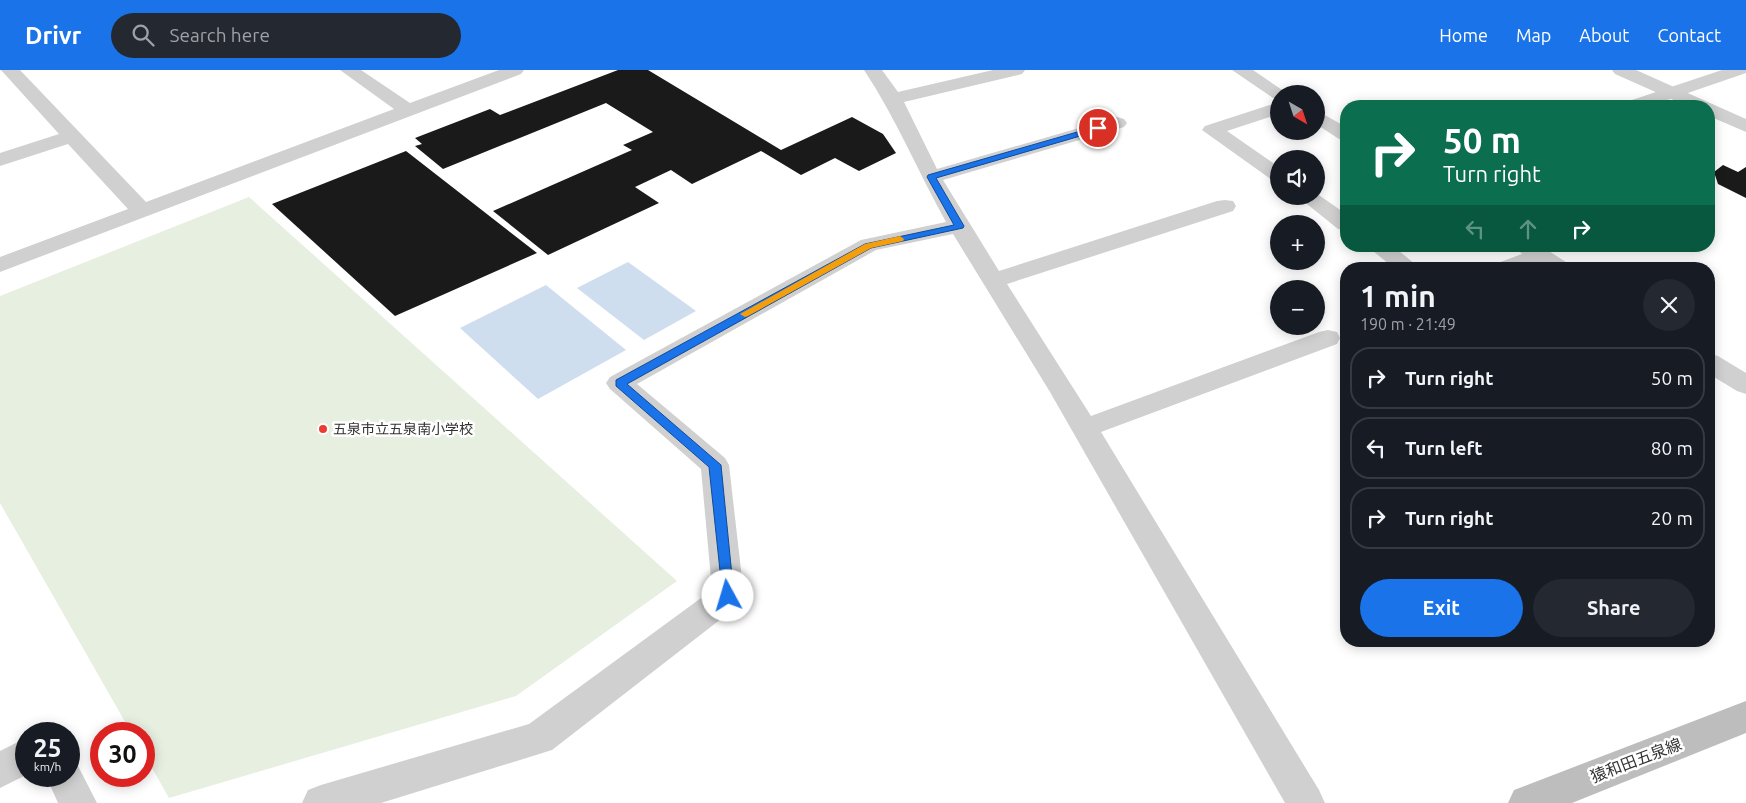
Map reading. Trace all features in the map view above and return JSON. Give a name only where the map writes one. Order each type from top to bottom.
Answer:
[{"type":"main road","name":"猿和田五泉線","points":[[1527,803],[1746,717]]},
{"type":"street","points":[[10,70],[142,211]]},
{"type":"street","points":[[349,70],[409,111]]},
{"type":"street","points":[[0,265],[515,70]]},
{"type":"street","points":[[873,70],[893,99],[931,177],[959,226],[1085,428],[1306,803]]},
{"type":"street","points":[[893,99],[1016,70]]},
{"type":"street","points":[[1240,70],[1270,88]]},
{"type":"street","points":[[1621,70],[1688,100]]},
{"type":"street","points":[[1651,100],[1739,70]]},
{"type":"street","points":[[1270,111],[1212,130],[1270,170]]},
{"type":"street","points":[[1715,112],[1746,126]]},
{"type":"street","points":[[1325,122],[1340,131]]},
{"type":"street","points":[[931,177],[1117,123]]},
{"type":"street","points":[[0,160],[72,136]]},
{"type":"street","points":[[1320,205],[1340,220]]},
{"type":"street","points":[[994,280],[1225,206]]},
{"type":"street","points":[[321,803],[539,738],[728,596],[715,465],[619,383],[868,246],[959,226]]},
{"type":"street","points":[[1386,252],[1400,262]]},
{"type":"street","points":[[1514,262],[1530,252]]},
{"type":"street","points":[[1534,252],[1550,262]]},
{"type":"street","points":[[1085,428],[1328,338]]},
{"type":"street","points":[[1715,366],[1746,385]]},
{"type":"street","points":[[0,771],[15,762]]},
{"type":"street","points":[[70,787],[78,803]]},
{"type":"shaded area","points":[[249,197],[677,581],[516,696],[169,798],[155,773],[155,722],[125,722],[0,503],[0,296]]},
{"type":"water","points":[[628,262],[696,311],[644,340],[577,288]]},
{"type":"water","points":[[546,285],[626,350],[538,399],[460,328]]},
{"type":"building","points":[[618,70],[648,70],[781,150],[852,117],[883,134],[896,153],[859,171],[835,158],[801,175],[761,151],[692,184],[671,170],[635,187],[659,203],[548,255],[493,211],[632,150],[623,145],[653,132],[606,103],[443,169],[415,146],[422,144],[415,138],[490,109],[500,115]]},
{"type":"building","points":[[406,151],[537,253],[395,316],[272,204]]},
{"type":"building","points":[[1723,165],[1738,172],[1746,167],[1746,198],[1718,184],[1715,171]]},
{"type":"slow traffic","points":[[745,314],[868,246],[900,239]]},
{"type":"place","name":"五泉市立五泉南小学校","points":[[323,429]]},
{"type":"route","points":[[728,596],[715,465],[619,383],[868,246],[959,226],[931,177],[1098,128]]}]
